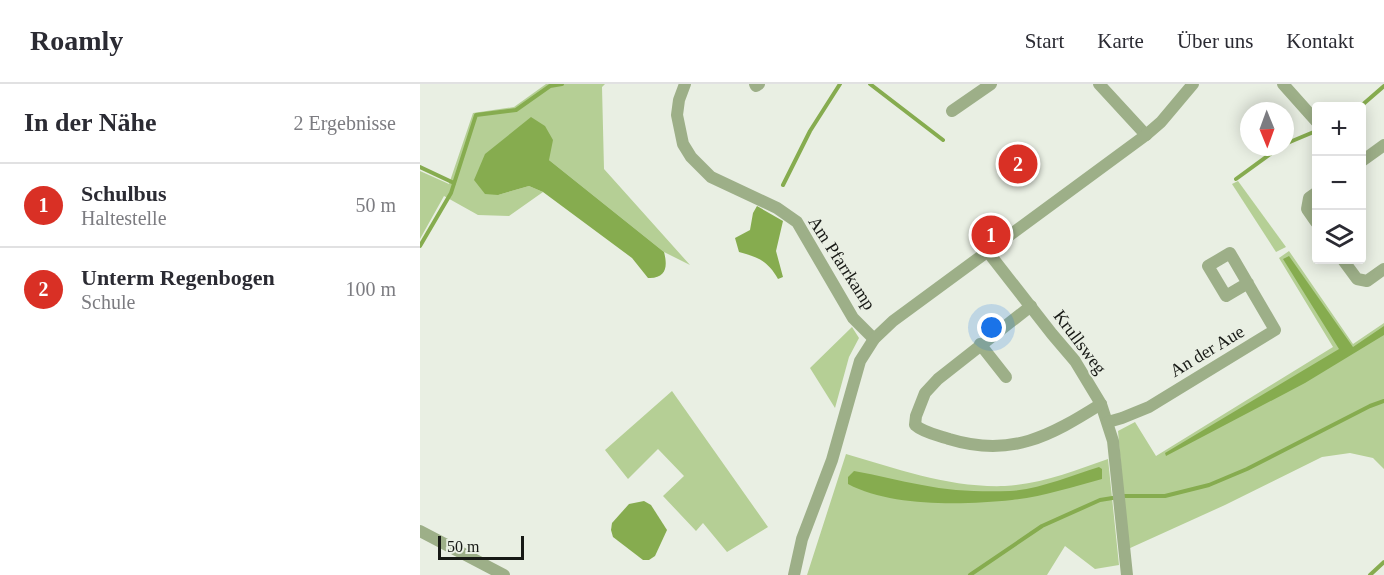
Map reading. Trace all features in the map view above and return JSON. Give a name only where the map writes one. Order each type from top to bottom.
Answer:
[{"type":"street","name":"Am Pfarrkamp","points":[[685,84],[679,100],[677,115],[683,144],[691,157],[711,177],[777,208],[797,222],[854,318],[874,339]]},
{"type":"street","points":[[952,111],[991,84]]},
{"type":"street","points":[[1099,84],[1146,135]]},
{"type":"street","points":[[794,575],[802,539],[832,460],[860,361],[874,339],[893,321],[1146,135],[1161,122],[1193,84]]},
{"type":"street","points":[[1283,84],[1312,116]]},
{"type":"street","points":[[1366,158],[1384,145]]},
{"type":"street","points":[[1312,196],[1309,198],[1307,209],[1312,216]]},
{"type":"street","name":"Krullsweg","points":[[988,252],[1076,361],[1101,404],[1113,441],[1127,575]]},
{"type":"street","points":[[1346,264],[1357,279],[1367,281],[1384,269]]},
{"type":"street","name":"An der Aue","points":[[1108,422],[1149,407],[1275,330],[1248,283]]},
{"type":"street","points":[[1030,306],[938,379],[925,393],[915,425],[921,430],[963,443],[990,446],[1015,445],[1059,430],[1101,404]]},
{"type":"street","points":[[980,345],[1006,377]]},
{"type":"street","points":[[420,531],[504,575]]},
{"type":"shaded area","points":[[546,84],[605,84],[602,87],[604,169],[690,265],[664,252],[549,160],[498,195],[529,186],[543,192],[509,216],[478,215],[444,196],[420,239],[420,171],[449,184],[473,113],[514,107]]},
{"type":"shaded area","points":[[531,117],[545,126],[553,140],[549,160],[664,252],[666,263],[662,274],[648,278],[632,258],[543,192],[529,186],[498,195],[485,194],[474,180],[485,154]]},
{"type":"shaded area","points":[[1238,181],[1286,247],[1276,252],[1232,184]]},
{"type":"shaded area","points":[[757,206],[783,221],[776,251],[783,277],[778,279],[762,261],[739,252],[735,238],[750,230],[753,213]]},
{"type":"shaded area","points":[[1289,251],[1353,344],[1384,323],[1384,469],[1373,458],[1350,453],[1322,457],[1225,505],[1128,549],[1118,431],[1135,422],[1156,456],[1333,347],[1279,258]]},
{"type":"shaded area","points":[[1289,256],[1353,347],[1384,326],[1384,335],[1305,383],[1166,456],[1165,453],[1339,349],[1283,259]]},
{"type":"shaded area","points":[[852,327],[859,338],[849,357],[835,408],[810,368]]},
{"type":"shaded area","points":[[672,391],[768,527],[727,552],[703,523],[696,531],[663,496],[684,476],[658,449],[628,479],[605,450]]},
{"type":"shaded area","points":[[846,454],[944,481],[985,486],[1032,483],[1108,459],[1119,565],[1095,569],[1065,546],[1047,575],[807,575]]},
{"type":"shaded area","points":[[1099,467],[1102,469],[1102,479],[1034,497],[993,502],[950,503],[906,500],[885,497],[848,484],[848,477],[854,471],[943,489],[1010,491],[1044,485]]},
{"type":"shaded area","points":[[644,501],[651,505],[667,530],[655,556],[649,560],[643,560],[613,537],[611,530],[612,523],[629,504]]},
{"type":"waterway","points":[[420,246],[451,193],[476,115],[516,110],[550,86],[562,84]]},
{"type":"waterway","points":[[783,185],[810,131],[840,84]]},
{"type":"waterway","points":[[870,84],[943,140]]},
{"type":"waterway","points":[[1366,102],[1384,86]]},
{"type":"waterway","points":[[1294,140],[1312,133]]},
{"type":"waterway","points":[[1236,179],[1268,156]]},
{"type":"waterway","points":[[420,167],[454,183]]},
{"type":"waterway","points":[[970,575],[1042,526],[1100,500],[1125,496],[1165,496],[1209,485],[1247,469],[1384,401]]},
{"type":"waterway","points":[[1370,575],[1384,562]]},
{"type":"place","name":"Unterm Regenbogen","points":[[1018,164]]},
{"type":"place","name":"Schulbus","points":[[991,235]]}]
